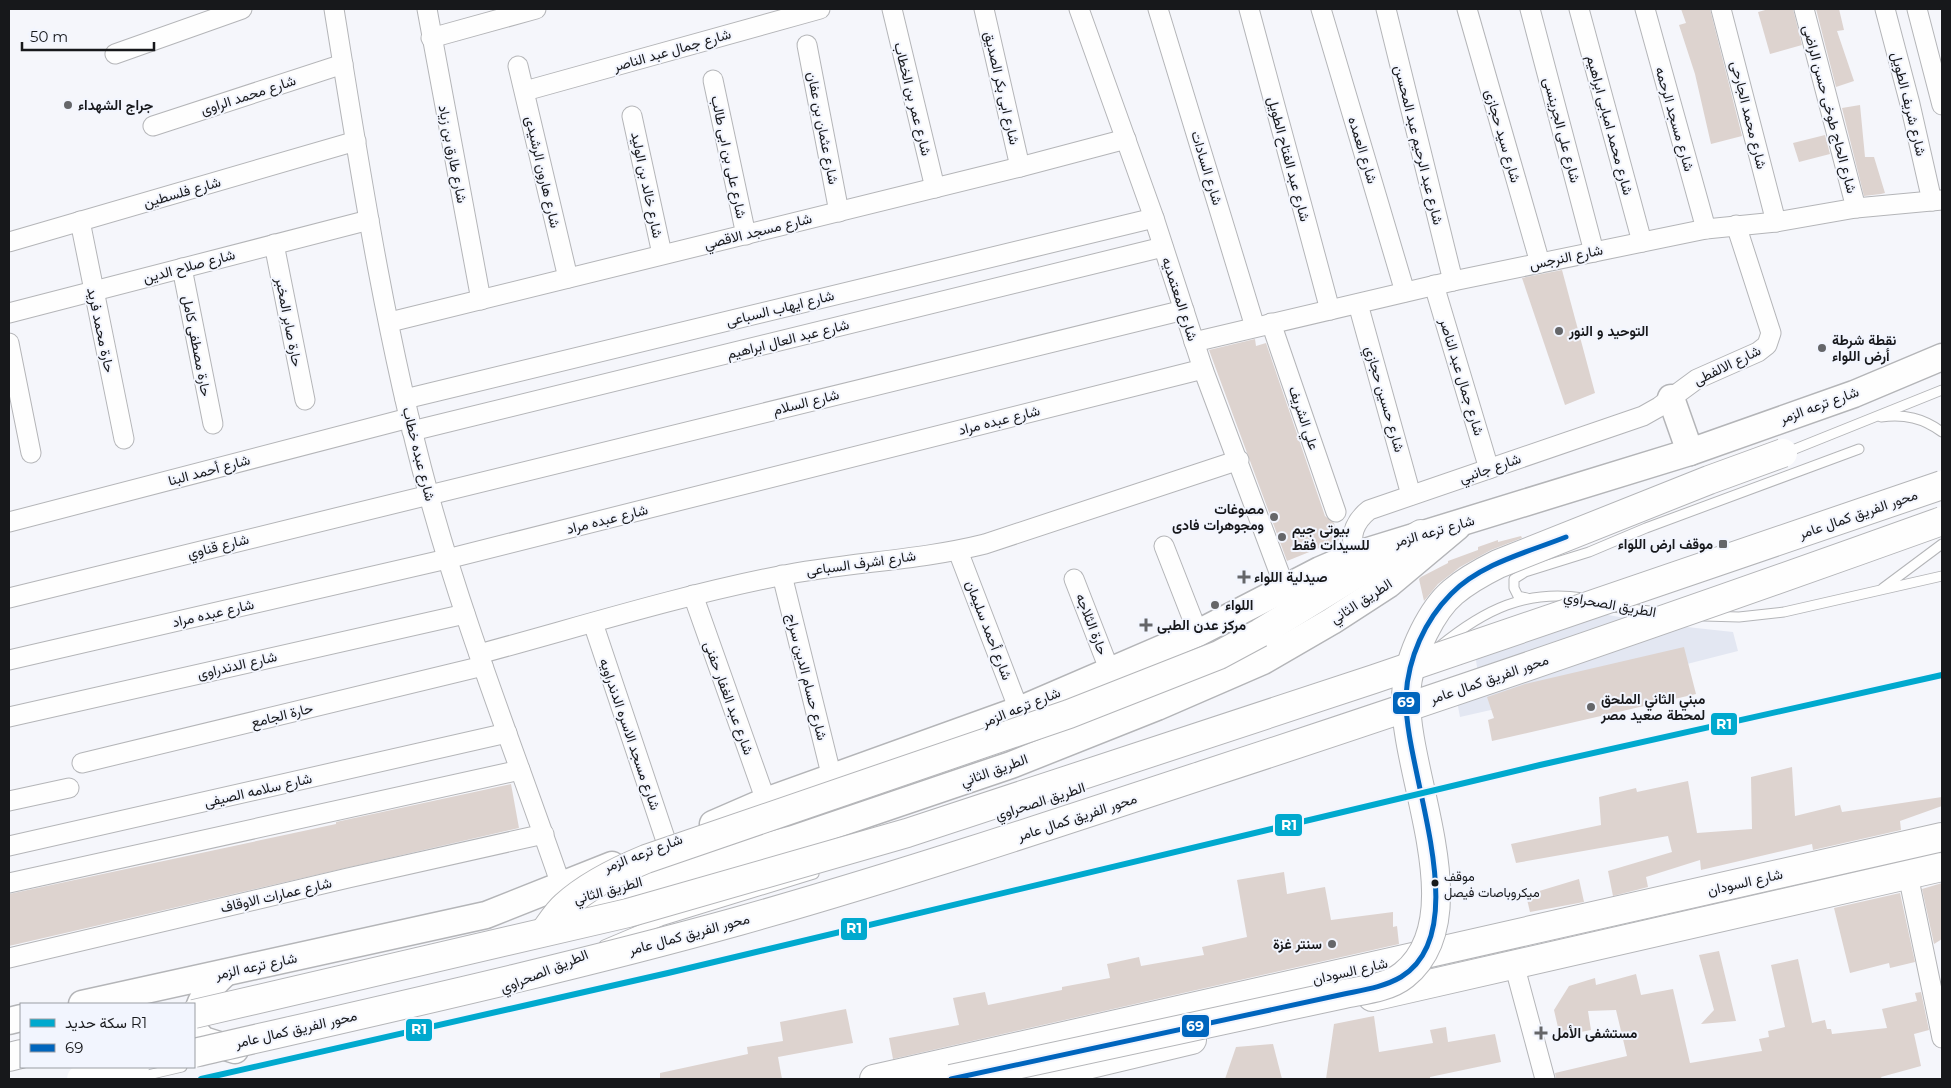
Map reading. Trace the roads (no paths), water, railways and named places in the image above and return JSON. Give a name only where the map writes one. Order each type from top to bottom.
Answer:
[{"type":"main road","points":[[951,1079],[1344,994],[1390,983],[1403,976],[1418,962],[1428,945],[1435,925],[1437,902],[1436,875],[1412,755],[1406,697],[1408,674],[1416,648],[1429,622],[1451,593],[1471,578],[1498,564],[1709,480],[1783,453]]},
{"type":"main road","name":"محور الفريق كمال عامر","points":[[195,1014],[628,913],[734,884],[1012,800],[1374,680],[1942,485]]},
{"type":"main road","name":"محور الفريق كمال عامر","points":[[195,1053],[618,953],[744,919],[920,867],[1384,716],[1942,521]]},
{"type":"main road","points":[[545,932],[563,907],[582,893],[601,880],[646,859],[1069,714],[1219,654],[1260,633],[1421,534]]},
{"type":"main road","name":"شارع السودان","points":[[874,1079],[1942,837]]},
{"type":"main road","points":[[1028,1079],[1514,964],[1942,867]]},
{"type":"main road","points":[[81,1079],[130,1068]]},
{"type":"street","points":[[115,54],[242,9]]},
{"type":"street","name":"شارع عبده خطاب","points":[[334,9],[369,220],[410,425],[428,494],[465,614],[561,885]]},
{"type":"street","name":"شارع طارق بن زياد","points":[[427,9],[481,300]]},
{"type":"street","points":[[431,38],[536,9]]},
{"type":"street","name":"شارع جمال عبد الناصر","points":[[525,92],[820,9]]},
{"type":"street","name":"شارع عمر بن الخطاب","points":[[892,9],[935,188]]},
{"type":"street","name":"شارع ابى بكر الصديق","points":[[984,9],[1020,167]]},
{"type":"street","name":"شارع المعتمديه","points":[[1079,9],[1154,218],[1203,369],[1239,460],[1285,588]]},
{"type":"street","name":"شارع السادات","points":[[1158,9],[1263,325]]},
{"type":"street","name":"شارع عبد الفتاح الطويل","points":[[1249,9],[1330,310]]},
{"type":"street","name":"شارع العمده","points":[[1321,9],[1405,292]]},
{"type":"street","name":"شارع عبد الرحيم عبد المحسن","points":[[1386,9],[1453,281]]},
{"type":"street","name":"شارع سيد حجازى","points":[[1467,9],[1540,262]]},
{"type":"street","name":"شارع على الجرينسى","points":[[1530,9],[1594,252]]},
{"type":"street","name":"شارع محمد امبابى ابراهيم","points":[[1579,9],[1642,242]]},
{"type":"street","name":"شارع مسجد الرحمه","points":[[1646,9],[1706,229]]},
{"type":"street","name":"شارع محمد الجارحى","points":[[1721,9],[1776,222]]},
{"type":"street","name":"شارع الحاج طوخى حسن الراضى","points":[[1804,9],[1856,208]]},
{"type":"street","name":"شارع شريف الطويل","points":[[1884,9],[1937,200]]},
{"type":"street","points":[[1917,9],[1942,105]]},
{"type":"street","name":"شارع عثمان بن عفان","points":[[807,45],[839,212]]},
{"type":"street","name":"شارع محمد الراوى","points":[[153,126],[343,64]]},
{"type":"street","name":"شارع هارون الرشيدى","points":[[518,66],[568,278]]},
{"type":"street","name":"شارع على بن ابى طالب","points":[[713,80],[746,235]]},
{"type":"street","name":"شارع خالد بن الوليد","points":[[632,116],[662,254]]},
{"type":"street","name":"شارع مسجد الاقصي","points":[[390,322],[1020,167],[1126,139]]},
{"type":"street","name":"شارع فلسطين","points":[[9,242],[356,142]]},
{"type":"street","name":"شارع النرجس","points":[[1194,342],[1434,285],[1706,229],[1776,222],[1856,208],[1937,200]]},
{"type":"street","name":"شارع ايهاب السباعى","points":[[405,399],[1154,218]]},
{"type":"street","name":"شارع صلاح الدين","points":[[9,313],[369,220]]},
{"type":"street","name":"حارة محمد فريد","points":[[80,221],[124,439]]},
{"type":"street","name":"شارع الالفطى","points":[[1664,403],[1702,376],[1758,352],[1770,340],[1770,333],[1736,225]]},
{"type":"street","name":"حارة صابر المخبر","points":[[274,244],[304,400]]},
{"type":"street","name":"شارع عبد العال ابراهيم","points":[[410,425],[1163,247]]},
{"type":"street","name":"حارة مصطفى كامل","points":[[182,268],[213,424]]},
{"type":"street","name":"شارع جمال عبد الناصر","points":[[1434,285],[1489,469]]},
{"type":"street","name":"شارع حسين حجازي","points":[[1358,304],[1411,495]]},
{"type":"street","name":"شارع السلام","points":[[428,494],[1184,310]]},
{"type":"street","name":"علي الشريف","points":[[1263,325],[1336,512]]},
{"type":"street","points":[[9,343],[31,453]]},
{"type":"street","name":"شارع ترعه الزمر","points":[[87,1003],[486,915],[667,844],[766,801],[1019,710],[1110,669],[1198,633],[1285,588],[1363,552],[1459,524],[1560,490],[1690,452],[1854,394],[1942,357]]},
{"type":"street","name":"شارع عبده مراد","points":[[9,660],[448,559],[1203,369]]},
{"type":"street","points":[[1664,403],[1690,452]]},
{"type":"street","name":"شارع جانبي","points":[[1363,552],[1369,510],[1643,416],[1664,403]]},
{"type":"street","name":"شارع أحمد البنا","points":[[9,522],[410,425]]},
{"type":"street","name":"شارع اشرف السباعى","points":[[481,660],[593,623],[693,595],[782,575],[850,564],[958,551],[985,544],[1239,460]]},
{"type":"street","name":"شارع قناوي","points":[[9,598],[428,494]]},
{"type":"street","name":"الطريق الثاني","points":[[486,915],[510,915],[531,911],[793,839],[1011,765],[1157,707],[1263,661],[1332,621],[1389,584],[1427,554],[1459,524]]},
{"type":"street","points":[[1164,546],[1198,633]]},
{"type":"street","name":"شارع أحمد سليمان","points":[[958,551],[1019,710]]},
{"type":"street","name":"شارع حسام الدين سراج","points":[[782,575],[832,778]]},
{"type":"street","name":"حارة الثلاجه","points":[[1074,579],[1110,669]]},
{"type":"street","name":"شارع عبد الغفار حفنى","points":[[693,595],[766,801]]},
{"type":"street","name":"شارع الدندراوى","points":[[9,717],[465,614]]},
{"type":"street","name":"شارع مسجد الاسره الدندراويه","points":[[593,623],[667,844]]},
{"type":"street","name":"حارة الجامع","points":[[82,763],[481,660]]},
{"type":"street","name":"شارع سلامه الصيفى","points":[[9,846],[507,734]]},
{"type":"street","points":[[9,883],[520,770]]},
{"type":"street","points":[[9,801],[69,788]]},
{"type":"street","name":"شارع عمارات الاوقاف","points":[[9,958],[544,834]]},
{"type":"street","points":[[1908,876],[1942,1038]]},
{"type":"street","points":[[1514,964],[1545,1079]]},
{"type":"street","points":[[195,1023],[197,1008],[204,993],[225,973]]},
{"type":"street","points":[[195,1031],[204,1040],[231,1055]]},
{"type":"street","points":[[106,1079],[122,1068]]},
{"type":"lane","points":[[1783,453],[1942,390]]},
{"type":"lane","points":[[1872,418],[1896,415],[1909,416],[1922,420],[1942,432]]},
{"type":"lane","points":[[1527,598],[1518,596],[1514,588],[1514,579],[1525,572],[1590,552],[1646,528],[1859,449]]},
{"type":"lane","points":[[1879,591],[1942,544]]},
{"type":"lane","name":"الطريق الصحراوي","points":[[1218,741],[1375,686],[1423,658],[1461,629],[1489,612],[1527,598],[1559,594],[1630,609],[1738,616],[1784,612],[1942,576]]},
{"type":"lane","name":"الطريق الصحراوي","points":[[231,1055],[498,990],[569,963],[646,926],[827,870]]},
{"type":"lane","points":[[130,1079],[178,1068]]},
{"type":"railway","points":[[201,1079],[668,973],[1540,765],[1942,675]]},
{"type":"rail line","name":"R1","points":[[201,1079],[668,973],[1540,765],[1942,675]]},
{"type":"place","name":"جراج الشهداء","points":[[68,105]]},
{"type":"place","name":"التوحيد و النور","points":[[1559,331]]},
{"type":"place","name":"نقطة شرطة أرض اللواء","points":[[1822,348]]},
{"type":"place","name":"مصوغات ومجوهرات فادى","points":[[1274,517]]},
{"type":"place","name":"بيوتى جيم للسيدات فقط","points":[[1282,537]]},
{"type":"place","name":"موقف ارض اللواء","points":[[1723,544]]},
{"type":"place","name":"صيدلية اللواء","points":[[1244,577]]},
{"type":"place","name":"اللواء","points":[[1215,605]]},
{"type":"place","name":"مركز عدن الطبى","points":[[1146,625]]},
{"type":"place","name":"مبني الثاني الملحق لمحطة صعيد مصر","points":[[1591,707]]},
{"type":"place","name":"موقف ميكروباصات فيصل","points":[[1435,883]]},
{"type":"place","name":"سنتر غزة","points":[[1332,944]]},
{"type":"place","name":"مستشفى الأمل","points":[[1541,1033]]}]
